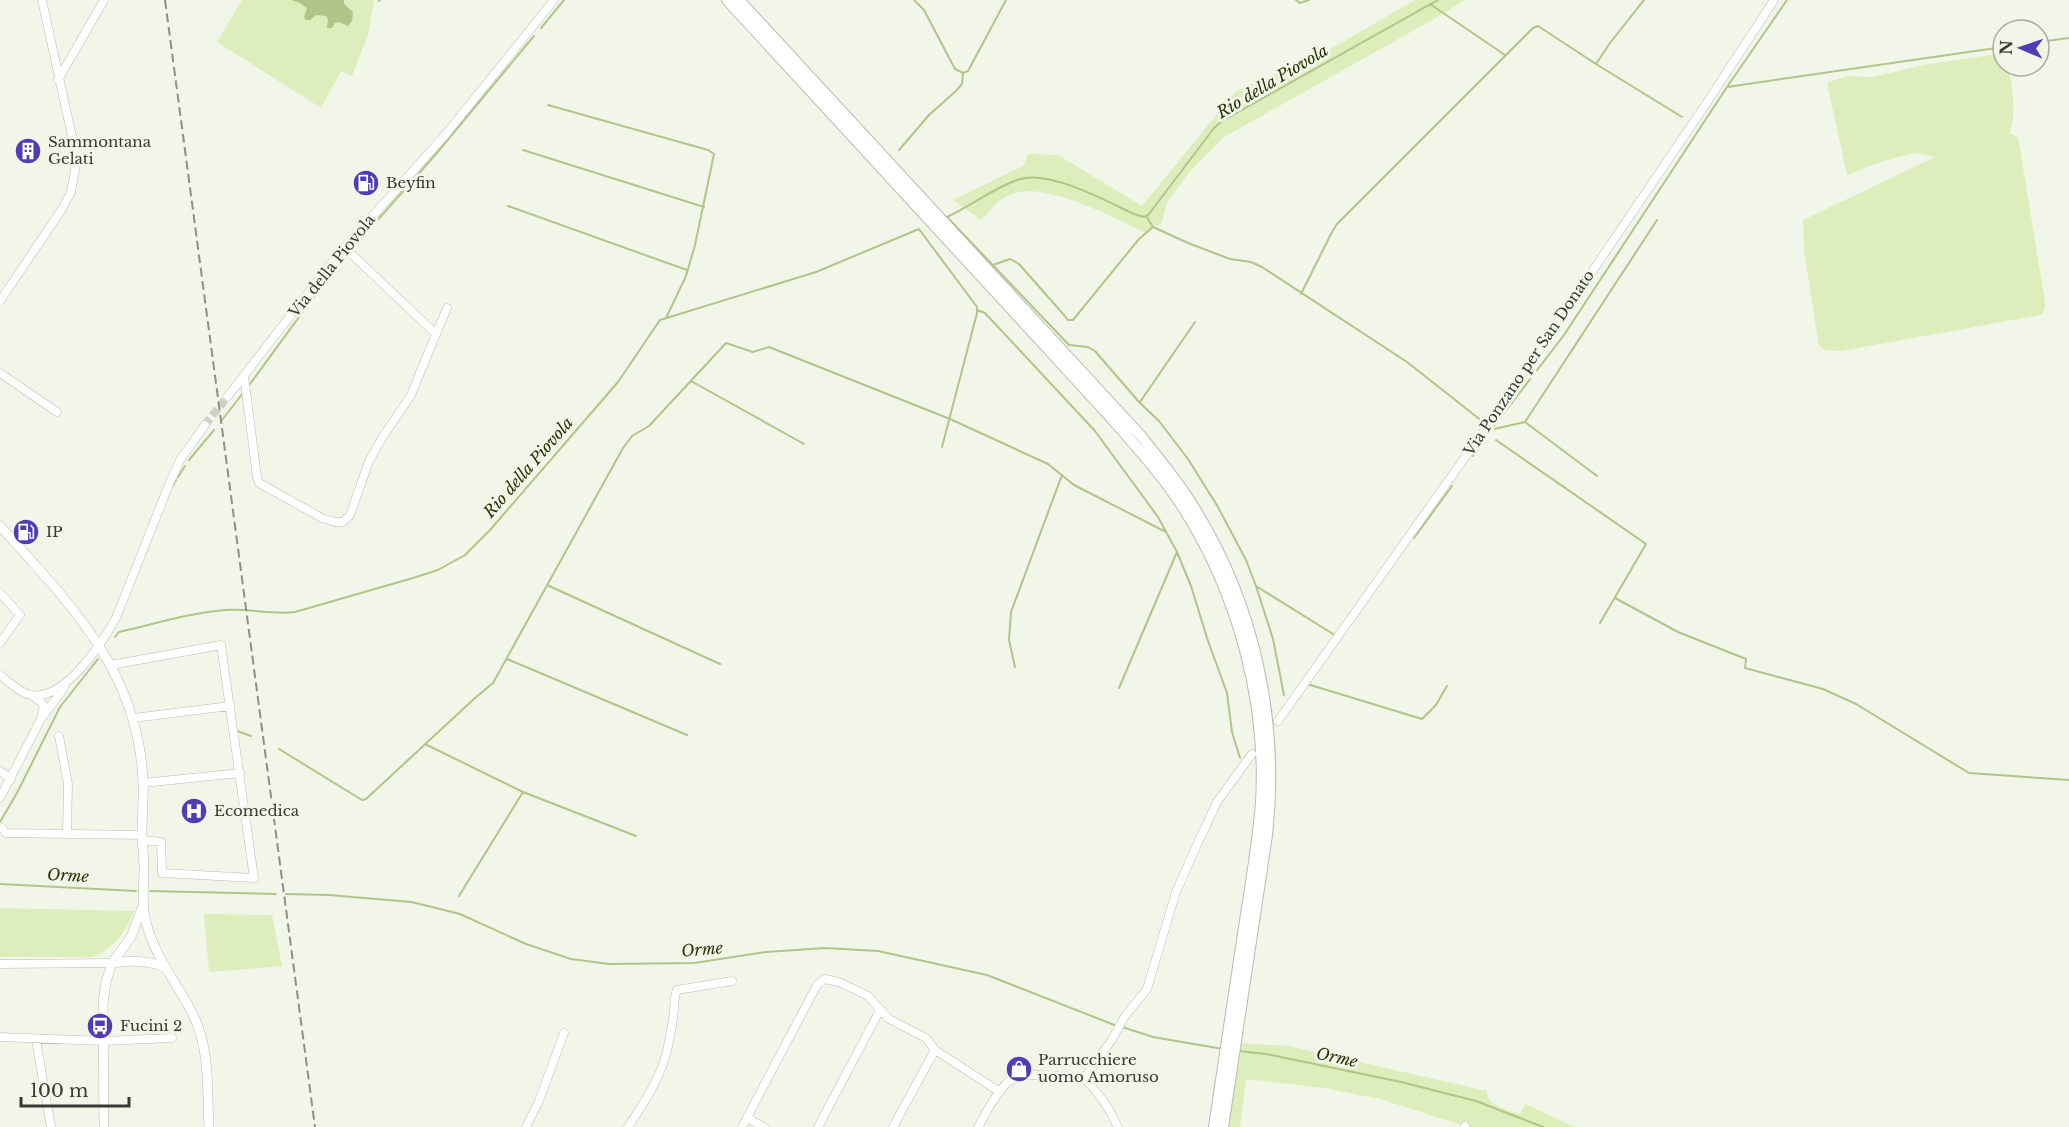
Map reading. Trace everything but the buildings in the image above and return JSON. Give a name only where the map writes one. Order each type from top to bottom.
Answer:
[{"type":"highway","points":[[728,0],[1134,444],[1184,508],[1209,555],[1229,602],[1246,653],[1260,749],[1261,801],[1232,1039]]},
{"type":"highway","points":[[740,0],[1141,436],[1193,506],[1218,552],[1237,596],[1255,652],[1266,709],[1270,799],[1267,835],[1225,1084],[1214,1127]]},
{"type":"highway","points":[[1223,1127],[1225,1084]]},
{"type":"main road","points":[[0,526],[83,622],[111,665],[134,718],[141,748],[143,783],[143,906],[152,940],[164,967],[181,991],[203,1039],[209,1127]]},
{"type":"main road","points":[[104,1127],[103,1003],[106,982],[112,963],[130,937],[143,906]]},
{"type":"main road","points":[[112,963],[148,961],[164,967]]},
{"type":"street","points":[[1,298],[62,209],[73,186],[75,154],[42,0]]},
{"type":"street","points":[[58,80],[104,0]]},
{"type":"street","name":"Via della Piovola","points":[[228,396],[344,247],[446,134],[554,0]]},
{"type":"street","name":"Via Ponzano per San Donato","points":[[1278,721],[1488,425],[1708,101],[1772,2]]},
{"type":"street","points":[[344,247],[436,334]]},
{"type":"street","points":[[244,376],[259,483],[322,518],[343,522],[350,515],[369,461],[411,395],[447,308]]},
{"type":"street","points":[[0,374],[57,412]]},
{"type":"street","points":[[0,798],[41,718],[106,635],[116,618],[180,460],[205,425]]},
{"type":"street","points":[[0,593],[20,615],[0,643]]},
{"type":"street","points":[[2,828],[6,833],[142,838],[161,842],[162,873],[254,878],[221,645],[111,665]]},
{"type":"street","points":[[0,675],[41,702],[44,706],[41,718]]},
{"type":"street","points":[[31,695],[56,691],[68,682]]},
{"type":"street","points":[[134,718],[230,706]]},
{"type":"street","points":[[59,736],[68,784],[67,834]]},
{"type":"street","points":[[1084,1078],[1111,1041],[1125,1016],[1147,988],[1176,892],[1217,802],[1252,754]]},
{"type":"street","points":[[0,771],[11,779]]},
{"type":"street","points":[[143,783],[240,773]]},
{"type":"street","points":[[0,964],[112,963]]},
{"type":"street","points":[[742,1127],[819,983],[828,979],[868,996],[889,1019],[926,1038],[935,1050],[1000,1092]]},
{"type":"street","points":[[628,1127],[660,1072],[666,1053],[677,990],[732,981]]},
{"type":"street","points":[[818,1127],[880,1010]]},
{"type":"street","points":[[526,1127],[539,1101],[564,1033]]},
{"type":"street","points":[[0,1037],[104,1041],[172,1038]]},
{"type":"street","points":[[36,1040],[51,1127]]},
{"type":"street","points":[[893,1127],[935,1050]]},
{"type":"street","points":[[978,1127],[1007,1083],[1017,1077],[1027,1075],[1084,1078],[1109,1106],[1118,1127]]},
{"type":"street","points":[[747,1118],[764,1127]]},
{"type":"shaded area","points":[[242,0],[374,0],[368,35],[352,76],[341,71],[321,108],[217,42]]},
{"type":"shaded area","points":[[291,0],[344,0],[344,4],[353,12],[352,21],[348,26],[339,22],[335,23],[332,28],[327,28],[326,16],[316,15],[306,20],[304,17],[307,8]]},
{"type":"shaded area","points":[[1415,0],[1465,0],[1224,137],[1189,172],[1167,203],[1161,225],[1153,227],[1146,233],[1078,202],[1040,192],[1023,191],[1009,195],[981,220],[953,200],[1023,166],[1028,154],[1058,155],[1142,206],[1236,91],[1327,51]]},
{"type":"shaded area","points":[[1991,55],[1991,78],[2010,78],[2013,108],[2010,134],[2018,137],[2045,309],[2041,315],[1841,351],[1826,350],[1819,346],[1804,252],[1803,220],[1935,157],[1914,153],[1880,162],[1847,175],[1827,83],[1846,76],[1873,77],[1923,65]]},
{"type":"shaded area","points":[[0,908],[134,911],[117,940],[98,955],[91,957],[0,957]]},
{"type":"shaded area","points":[[204,914],[272,915],[282,966],[209,972]]},
{"type":"shaded area","points":[[1240,1043],[1289,1046],[1487,1091],[1490,1100],[1504,1109],[1520,1114],[1525,1104],[1575,1127],[1468,1127],[1380,1099],[1323,1088],[1246,1079],[1240,1127],[1228,1127]]},
{"type":"waterway","points":[[541,28],[564,0]]},
{"type":"waterway","points":[[914,0],[924,10],[955,69],[963,73]]},
{"type":"waterway","points":[[963,73],[968,71],[1006,0]]},
{"type":"waterway","points":[[1296,0],[1300,3],[1309,0]]},
{"type":"waterway","points":[[1284,695],[1273,639],[1246,560],[1218,507],[1188,459],[1159,421],[1139,402],[1095,351],[1088,347],[1069,345],[947,217],[1008,184],[1029,177],[1060,182],[1144,217],[1149,214],[1214,128],[1222,121],[1438,0]]},
{"type":"waterway","points":[[1596,64],[1644,0]]},
{"type":"waterway","points":[[1491,430],[1564,335],[1787,0]]},
{"type":"waterway","points":[[1430,4],[1505,55]]},
{"type":"waterway","points":[[1301,294],[1337,224],[1533,28],[1538,26],[1682,117]]},
{"type":"waterway","points":[[352,249],[436,154],[534,36]]},
{"type":"waterway","points":[[2051,40],[2069,38]]},
{"type":"waterway","points":[[1727,87],[1991,49]]},
{"type":"waterway","points":[[899,150],[929,115],[962,84],[963,73]]},
{"type":"waterway","points":[[548,105],[708,150],[714,154],[695,245],[686,276],[666,318]]},
{"type":"waterway","points":[[523,150],[704,207]]},
{"type":"waterway","points":[[508,206],[687,270]]},
{"type":"waterway","points":[[1146,216],[1153,227],[1188,243],[1230,259],[1251,262],[1262,267],[1407,362],[1487,425]]},
{"type":"waterway","points":[[1494,429],[1525,422],[1657,220]]},
{"type":"waterway","points":[[993,265],[1010,259],[1019,264],[1068,320],[1073,320],[1139,239],[1153,227]]},
{"type":"waterway","name":"Rio della Piovola","points":[[115,637],[119,632],[212,611],[295,612],[438,570],[465,555],[490,530],[618,382],[660,320],[816,272],[919,229],[977,307],[942,447]]},
{"type":"waterway","points":[[250,384],[335,268]]},
{"type":"waterway","points":[[977,310],[985,313],[1095,431],[1158,517],[1177,552],[1191,586],[1227,693],[1232,732],[1240,758]]},
{"type":"waterway","points":[[1140,402],[1195,322]]},
{"type":"waterway","points":[[279,749],[362,800],[366,799],[493,683],[623,448],[632,436],[649,426],[726,343],[753,352],[769,347],[950,419],[1048,464],[1074,485],[1166,532]]},
{"type":"waterway","points":[[691,381],[804,444]]},
{"type":"waterway","points":[[222,420],[243,393]]},
{"type":"waterway","points":[[1525,422],[1597,476]]},
{"type":"waterway","points":[[189,460],[214,430]]},
{"type":"waterway","points":[[1473,456],[1487,436]]},
{"type":"waterway","points":[[1496,440],[1646,544],[1600,623]]},
{"type":"waterway","points":[[178,477],[185,466]]},
{"type":"waterway","points":[[1015,667],[1009,640],[1011,612],[1062,475]]},
{"type":"waterway","points":[[172,487],[176,480]]},
{"type":"waterway","points":[[1414,538],[1452,486]]},
{"type":"waterway","points":[[1119,688],[1177,552]]},
{"type":"waterway","points":[[547,585],[720,664]]},
{"type":"waterway","points":[[1256,586],[1333,634]]},
{"type":"waterway","points":[[1615,598],[1678,632],[1746,659],[1745,668],[1823,689],[1856,704],[1969,773],[2069,780]]},
{"type":"waterway","name":"Rio della Piovola","points":[[0,822],[60,707],[98,659]]},
{"type":"waterway","points":[[507,659],[687,735]]},
{"type":"waterway","points":[[1307,684],[1422,719],[1436,705],[1447,686]]},
{"type":"waterway","points":[[237,731],[251,736]]},
{"type":"waterway","points":[[425,744],[523,792],[636,836]]},
{"type":"waterway","points":[[459,896],[523,792]]},
{"type":"waterway","name":"Orme","points":[[0,884],[136,891]]},
{"type":"waterway","name":"Orme","points":[[150,891],[276,894]]},
{"type":"waterway","name":"Orme","points":[[286,894],[411,902],[460,914],[526,944],[571,959],[609,964],[694,963],[766,952],[825,948],[878,951],[987,975],[1117,1026]]},
{"type":"waterway","name":"Orme","points":[[1122,1027],[1153,1037],[1223,1049]]},
{"type":"waterway","name":"Orme","points":[[1238,1051],[1266,1054],[1401,1082],[1476,1101],[1543,1127]]},
{"type":"tunnel","points":[[205,425],[228,396]]},
{"type":"railway","points":[[165,0],[315,1127]]},
{"type":"place","name":"Sammontana Gelati","points":[[28,151]]},
{"type":"place","name":"Beyfin","points":[[366,183]]},
{"type":"place","name":"IP","points":[[26,532]]},
{"type":"place","name":"Ecomedica","points":[[194,811]]},
{"type":"place","name":"Fucini 2","points":[[100,1026]]},
{"type":"place","name":"Parrucchiere uomo Amoruso","points":[[1019,1069]]}]
